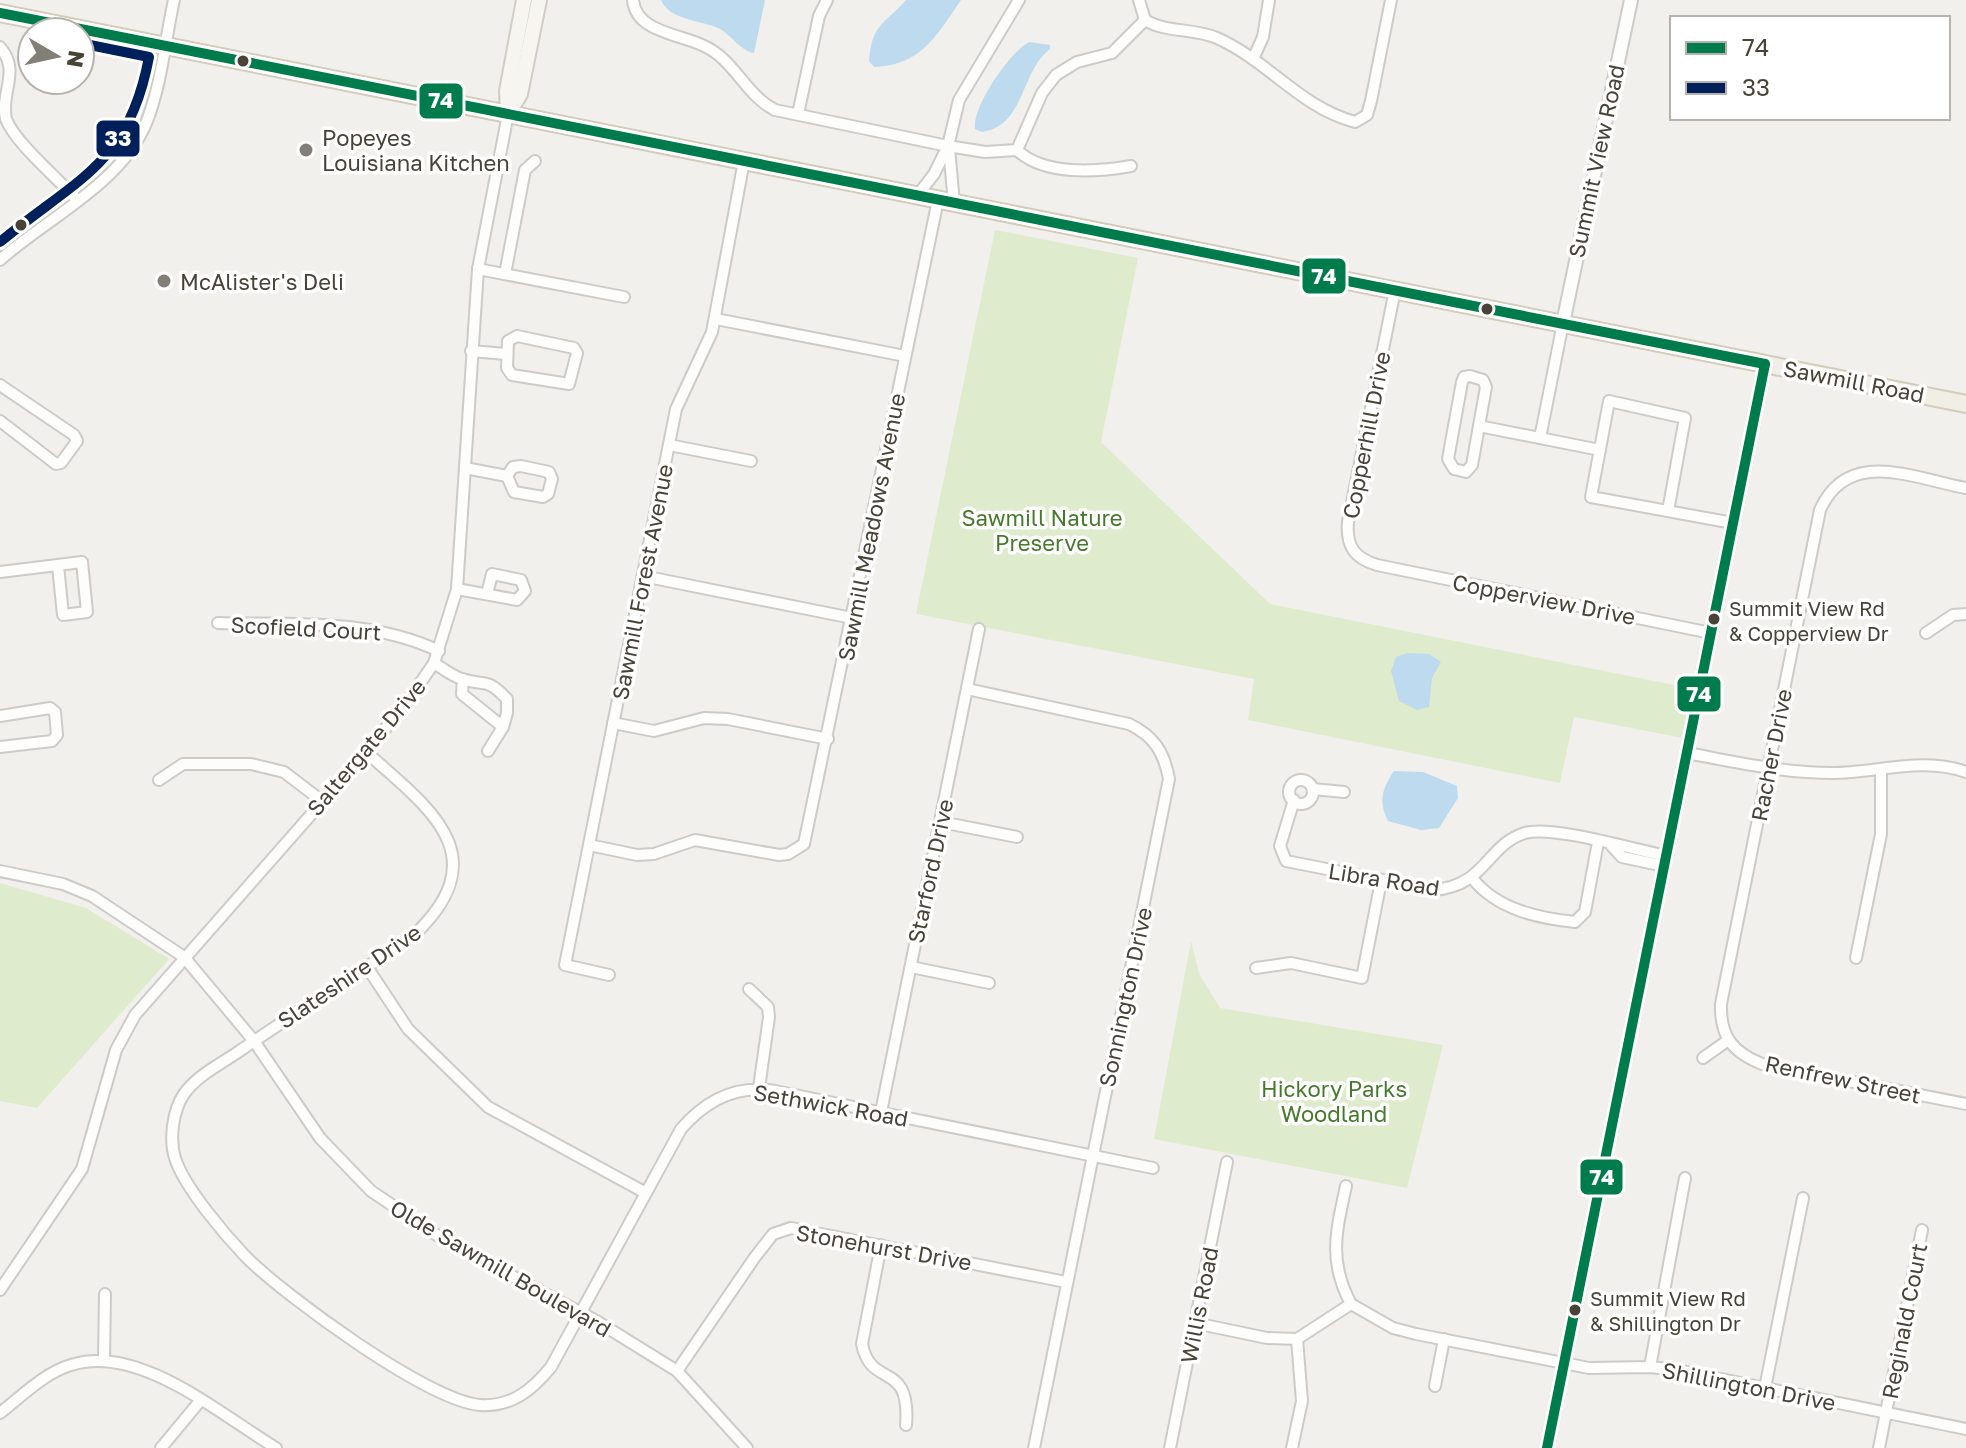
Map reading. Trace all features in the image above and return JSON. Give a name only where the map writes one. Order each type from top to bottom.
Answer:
[{"type":"main road","points":[[508,114],[507,91],[524,0]]},
{"type":"main road","points":[[508,114],[520,94],[539,0]]},
{"type":"main road","name":"Sawmill Road","points":[[0,13],[1966,404]]},
{"type":"street","points":[[0,260],[112,172],[135,145],[153,103],[174,0]]},
{"type":"street","points":[[633,0],[634,8],[650,25],[703,45],[722,57],[761,103],[798,114],[948,146],[1005,153],[1017,150]]},
{"type":"street","points":[[798,114],[819,16],[827,0]]},
{"type":"street","points":[[917,196],[934,174],[948,146],[959,100],[1019,0]]},
{"type":"street","points":[[1139,0],[1145,20],[1155,26],[1215,37],[1253,59],[1312,106],[1355,122],[1364,118],[1371,101],[1391,0]]},
{"type":"street","points":[[1253,59],[1263,37],[1269,0]]},
{"type":"street","name":"Summit View Road","points":[[1563,323],[1631,0]]},
{"type":"street","points":[[1017,150],[1042,93],[1056,75],[1077,62],[1112,53],[1145,20]]},
{"type":"street","points":[[0,47],[11,67],[4,108],[9,125],[77,200]]},
{"type":"street","name":"Saltergate Drive","points":[[0,1290],[82,1169],[107,1075],[124,1031],[184,957],[366,752],[405,705],[434,663],[457,589],[478,269],[508,114]]},
{"type":"street","name":"Sawmill Meadows Avenue","points":[[589,845],[637,855],[654,854],[695,840],[779,855],[797,851],[808,836],[905,356],[946,201],[948,146]]},
{"type":"street","points":[[1017,150],[1024,157],[1096,172],[1131,166]]},
{"type":"street","points":[[505,274],[525,170],[535,161]]},
{"type":"street","name":"Sawmill Forest Avenue","points":[[609,975],[565,965],[669,445],[682,391],[716,319],[744,161]]},
{"type":"street","points":[[478,269],[624,297]]},
{"type":"street","name":"Copperhill Drive","points":[[1377,565],[1363,561],[1352,551],[1347,537],[1395,290]]},
{"type":"street","points":[[716,319],[905,356]]},
{"type":"street","points":[[1540,438],[1563,323]]},
{"type":"street","points":[[517,336],[568,344],[577,353],[573,377],[565,386],[512,375],[507,368],[506,354],[508,341],[517,336]]},
{"type":"street","points":[[471,351],[506,354]]},
{"type":"street","points":[[1547,1448],[1765,364]]},
{"type":"street","points":[[1464,377],[1486,382],[1479,426],[1470,470],[1454,469],[1448,459],[1464,377]]},
{"type":"street","points":[[0,385],[74,435],[77,441],[61,463],[56,464],[0,421]]},
{"type":"street","points":[[1668,511],[1686,422],[1682,416],[1609,401],[1591,497],[1733,523]]},
{"type":"street","points":[[1479,426],[1600,450]]},
{"type":"street","points":[[669,445],[751,461]]},
{"type":"street","points":[[521,466],[549,472],[551,489],[543,497],[514,492],[507,476],[513,467],[521,466]]},
{"type":"street","points":[[465,468],[507,476]]},
{"type":"street","name":"Racher Drive","points":[[1727,1041],[1720,1023],[1721,1004],[1820,510],[1828,491],[1843,477],[1862,471],[1966,488]]},
{"type":"street","points":[[0,572],[82,562],[87,612],[63,615],[58,566]]},
{"type":"street","name":"Copperview Drive","points":[[1377,565],[1711,633]]},
{"type":"street","points":[[643,576],[852,618]]},
{"type":"street","points":[[457,589],[487,594]]},
{"type":"street","points":[[1926,633],[1953,615],[1966,614]]},
{"type":"street","name":"Scofield Court","points":[[218,623],[365,627],[395,633],[439,651]]},
{"type":"street","name":"Starford Drive","points":[[881,1112],[979,629]]},
{"type":"street","points":[[434,663],[463,679],[486,681],[507,699],[503,727],[488,751]]},
{"type":"street","points":[[463,679],[462,694],[503,727]]},
{"type":"street","name":"Sonnington Drive","points":[[967,689],[1129,724],[1146,732],[1155,742],[1167,766],[1166,798],[1034,1448]]},
{"type":"street","points":[[0,716],[50,708],[55,712],[57,735],[52,741],[0,747]]},
{"type":"street","points":[[613,723],[654,731],[704,718],[728,719],[828,739]]},
{"type":"street","name":"Slateshire Drive","points":[[366,752],[427,805],[443,827],[452,853],[452,869],[436,914],[413,936],[203,1076],[185,1093],[174,1115],[175,1157],[191,1187],[247,1257],[360,1348],[452,1397],[479,1405],[506,1403],[533,1389],[551,1367],[580,1314]]},
{"type":"street","points":[[1687,753],[1769,768],[1835,774],[1926,765],[1966,772]]},
{"type":"street","points":[[159,780],[183,764],[251,764],[284,772],[322,801]]},
{"type":"street","points":[[1856,958],[1881,834],[1881,770]]},
{"type":"street","points":[[1297,781],[1309,782],[1313,789],[1307,802],[1294,800],[1290,789],[1297,781]]},
{"type":"street","points":[[1313,789],[1344,792]]},
{"type":"street","name":"Libra Road","points":[[1294,800],[1280,846],[1281,857],[1291,863],[1433,890],[1454,889],[1473,879],[1504,847],[1526,833],[1551,833],[1598,842],[1611,845],[1622,857],[1665,861]]},
{"type":"street","points":[[941,822],[1017,837]]},
{"type":"street","points":[[1473,879],[1494,901],[1508,907],[1568,921],[1582,919],[1598,842]]},
{"type":"street","name":"Olde Sawmill Boulevard","points":[[0,871],[63,884],[92,896],[184,957],[254,1041],[320,1138],[371,1191],[441,1238],[677,1371],[747,1448]]},
{"type":"street","points":[[1256,968],[1291,963],[1362,978],[1381,881]]},
{"type":"street","points":[[367,967],[408,1029],[488,1107],[644,1192]]},
{"type":"street","points":[[911,967],[989,983]]},
{"type":"street","points":[[749,989],[768,1007],[759,1088]]},
{"type":"street","points":[[1703,1058],[1727,1041]]},
{"type":"street","name":"Renfrew Street","points":[[1727,1041],[1742,1056],[1762,1064],[1966,1104]]},
{"type":"street","name":"Sethwick Road","points":[[580,1314],[681,1129],[697,1110],[732,1092],[759,1088],[1153,1168]]},
{"type":"street","name":"Willis Road","points":[[1170,1448],[1227,1162]]},
{"type":"street","points":[[1650,1367],[1685,1178]]},
{"type":"street","points":[[1195,1323],[1267,1338],[1297,1339],[1351,1304],[1336,1272],[1335,1235],[1346,1186]]},
{"type":"street","points":[[1765,1388],[1803,1198]]},
{"type":"street","name":"Stonehurst Drive","points":[[677,1371],[773,1234],[791,1228],[809,1229],[1066,1282]]},
{"type":"street","name":"Reginald Court","points":[[1879,1448],[1922,1230]]},
{"type":"street","points":[[881,1245],[862,1344],[864,1357],[872,1368],[896,1379],[904,1388],[908,1400],[906,1425]]},
{"type":"street","points":[[104,1359],[105,1294]]},
{"type":"street","name":"Shillington Drive","points":[[1351,1304],[1393,1328],[1444,1339],[1589,1368],[1650,1367],[1966,1429]]},
{"type":"street","points":[[1292,1448],[1302,1401],[1297,1339]]},
{"type":"street","points":[[1435,1386],[1444,1339]]},
{"type":"street","points":[[0,1413],[40,1381],[71,1365],[104,1359],[158,1374],[276,1448]]},
{"type":"street","points":[[161,1448],[200,1401]]},
{"type":"green space","name":"Sawmill Nature Preserve","points":[[995,230],[1138,258],[1101,442],[1270,604],[1694,689],[1683,738],[1574,717],[1560,783],[1248,720],[1254,679],[916,614]]},
{"type":"green space","points":[[0,883],[86,908],[169,959],[37,1108],[0,1101]]},
{"type":"green space","name":"Hickory Parks Woodland","points":[[1191,941],[1199,974],[1220,1008],[1443,1045],[1407,1188],[1154,1139]]},
{"type":"water","points":[[661,0],[765,0],[754,53],[744,49],[718,28],[671,12]]},
{"type":"water","points":[[906,0],[961,0],[935,36],[916,54],[904,61],[874,67],[869,61],[876,32]]},
{"type":"water","points":[[1029,42],[1050,45],[1050,49],[1033,71],[1015,109],[996,128],[982,132],[975,129],[980,107],[994,80],[1021,47]]},
{"type":"water","points":[[1407,653],[1429,654],[1441,662],[1432,678],[1429,707],[1417,710],[1399,701],[1391,671],[1396,657]]},
{"type":"water","points":[[1394,771],[1423,772],[1457,786],[1458,798],[1439,828],[1421,830],[1388,821],[1383,795]]},
{"type":"transit line","name":"74","points":[[0,13],[1765,364]]},
{"type":"transit line","name":"33","points":[[0,242],[96,166],[128,122],[140,93],[149,57],[96,46]]},
{"type":"transit line","name":"74","points":[[1547,1448],[1765,364]]},
{"type":"place","name":"Popeyes Louisiana Kitchen","points":[[306,150]]},
{"type":"place","name":"McAlister's Deli","points":[[164,281]]},
{"type":"place","name":"Summit View Rd & Copperview Dr","points":[[1714,619]]},
{"type":"place","name":"Summit View Rd & Shillington Dr","points":[[1575,1310]]}]
